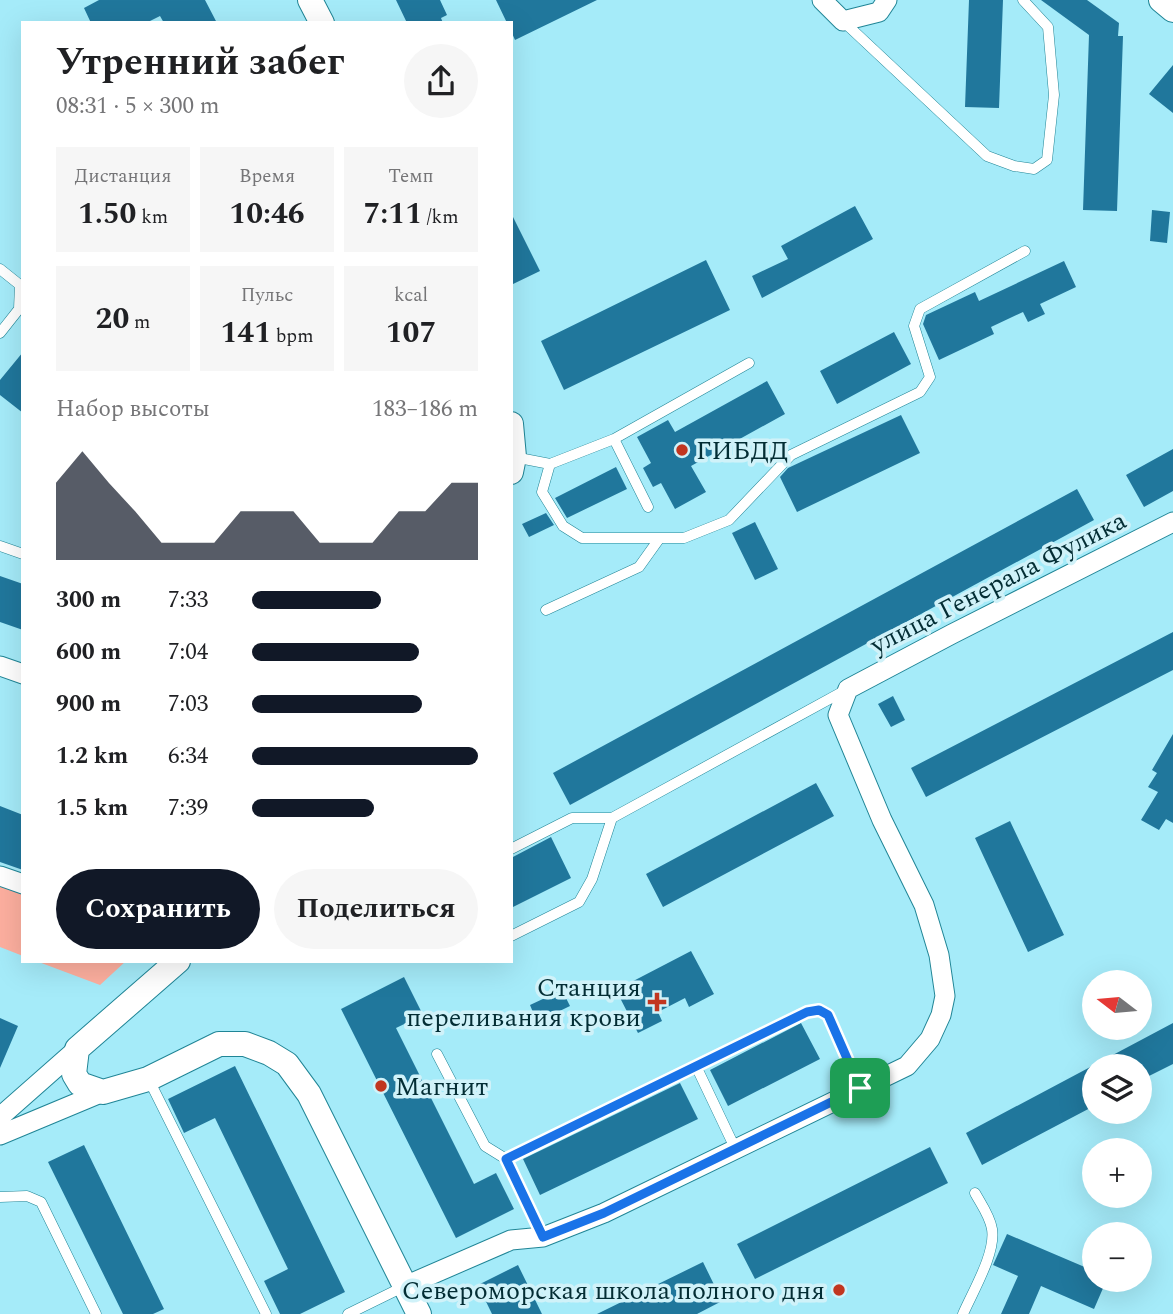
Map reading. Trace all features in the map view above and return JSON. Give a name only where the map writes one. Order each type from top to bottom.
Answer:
[{"type":"street","points":[[310,0],[321,21]]},
{"type":"street","points":[[822,0],[843,22],[879,12],[887,0]]},
{"type":"street","points":[[1161,0],[1173,10]]},
{"type":"street","name":"улица Генерала Фулика","points":[[848,689],[1173,522]]},
{"type":"street","points":[[0,666],[21,673]]},
{"type":"street","points":[[405,1286],[511,1240],[543,1237],[604,1213],[907,1066],[930,1039],[941,1015],[945,996],[939,955],[924,905],[882,820],[838,715],[848,689]]},
{"type":"street","points":[[0,876],[21,883]]},
{"type":"street","points":[[0,1117],[176,963]]},
{"type":"street","points":[[0,1135],[103,1092],[148,1079],[219,1044],[245,1044],[269,1053],[287,1064],[309,1094],[419,1314]]},
{"type":"street","points":[[77,1049],[74,1074],[80,1084],[103,1092]]},
{"type":"lane","points":[[843,22],[987,156],[1014,166],[1034,169],[1047,160],[1054,95],[1048,27],[1023,0]]},
{"type":"lane","points":[[550,464],[542,492],[563,526],[582,538],[684,538],[729,520],[791,455],[920,392],[930,377],[914,326],[920,309],[1025,251]]},
{"type":"lane","points":[[0,269],[20,285],[19,309],[0,333]]},
{"type":"lane","points":[[513,464],[550,464],[614,439],[749,363]]},
{"type":"lane","points":[[614,439],[648,507]]},
{"type":"lane","points":[[546,610],[639,567],[659,539]]},
{"type":"lane","points":[[0,545],[21,553]]},
{"type":"lane","name":"улица Генерала Фулика","points":[[612,818],[848,689]]},
{"type":"lane","points":[[513,848],[572,818],[612,818],[592,879],[579,902],[513,935]]},
{"type":"lane","points":[[506,1159],[807,1012],[819,1010],[828,1015],[860,1088]]},
{"type":"lane","points":[[437,1054],[485,1146],[506,1159],[543,1237]]},
{"type":"lane","points":[[696,1066],[735,1148]]},
{"type":"lane","points":[[148,1079],[266,1314]]},
{"type":"lane","points":[[963,1314],[993,1239],[990,1221],[975,1193]]},
{"type":"lane","points":[[0,1196],[27,1196],[41,1202],[96,1314]]},
{"type":"lane","points":[[348,1314],[405,1286]]},
{"type":"shaded area","points":[[0,882],[21,889],[21,955],[0,947]]},
{"type":"shaded area","points":[[41,963],[124,963],[100,985]]},
{"type":"building","points":[[99,0],[205,0],[216,21],[163,21],[160,16],[150,21],[90,21],[84,8]]},
{"type":"building","points":[[396,0],[440,0],[447,15],[441,18],[442,21],[406,21]]},
{"type":"building","points":[[496,0],[597,0],[515,40],[513,21],[506,21]]},
{"type":"building","points":[[969,0],[1003,0],[999,108],[965,107]]},
{"type":"building","points":[[1041,0],[1087,0],[1119,23],[1118,36],[1123,36],[1117,211],[1083,210],[1089,35]]},
{"type":"building","points":[[1173,65],[1173,113],[1149,94]]},
{"type":"building","points":[[855,206],[873,239],[762,298],[752,276],[788,259],[781,246]]},
{"type":"building","points":[[1152,210],[1170,212],[1167,243],[1150,241]]},
{"type":"building","points":[[513,217],[540,271],[513,284]]},
{"type":"building","points":[[706,260],[730,310],[564,390],[541,341]]},
{"type":"building","points":[[1064,261],[1076,287],[1040,304],[1045,314],[1028,322],[1023,312],[991,327],[994,334],[939,360],[923,324],[926,315],[975,292],[979,301]]},
{"type":"building","points":[[894,332],[911,364],[837,404],[820,371]]},
{"type":"building","points":[[21,354],[21,411],[0,395],[0,380]]},
{"type":"building","name":"ГИБДД","points":[[767,381],[785,414],[691,466],[706,492],[675,509],[661,483],[653,487],[643,468],[651,463],[637,437],[668,420],[675,432]]},
{"type":"building","points":[[901,415],[920,453],[797,512],[780,477],[788,468]]},
{"type":"building","points":[[1173,449],[1173,491],[1144,507],[1126,475]]},
{"type":"building","points":[[616,467],[627,489],[567,518],[555,498]]},
{"type":"building","points":[[1077,489],[1094,520],[570,805],[553,773]]},
{"type":"building","points":[[546,513],[554,525],[529,537],[522,524]]},
{"type":"building","points":[[755,522],[778,569],[755,580],[732,533]]},
{"type":"building","points":[[0,576],[21,583],[21,629],[0,622]]},
{"type":"building","points":[[1173,632],[1173,670],[926,797],[911,768]]},
{"type":"building","points":[[893,696],[905,720],[891,727],[878,704]]},
{"type":"building","points":[[1173,734],[1173,823],[1166,819],[1159,830],[1141,820],[1158,792],[1148,787],[1157,773],[1152,770]]},
{"type":"building","points":[[816,783],[834,816],[663,907],[646,874]]},
{"type":"building","points":[[0,806],[21,814],[21,869],[0,862]]},
{"type":"building","points":[[1010,821],[1064,935],[1028,952],[975,838]]},
{"type":"building","points":[[551,837],[571,878],[513,907],[513,857]]},
{"type":"building","points":[[691,951],[714,994],[689,1007],[685,998],[658,1012],[662,1021],[638,1033],[616,990]]},
{"type":"building","points":[[404,977],[423,1015],[396,1028],[474,1184],[496,1173],[514,1209],[456,1238],[341,1009]]},
{"type":"building","points":[[562,990],[570,1006],[537,1022],[530,1005]]},
{"type":"building","points":[[0,1018],[18,1026],[0,1068]]},
{"type":"building","points":[[801,1023],[820,1059],[728,1106],[710,1070]]},
{"type":"building","points":[[1173,1023],[1173,1064],[1152,1074],[1152,1054],[1115,1054],[1141,1040],[1152,1040],[1152,1034]]},
{"type":"building","points":[[235,1066],[345,1292],[300,1314],[280,1314],[264,1281],[288,1269],[215,1118],[184,1133],[168,1099]]},
{"type":"building","points":[[1082,1071],[1082,1112],[982,1165],[966,1133]]},
{"type":"building","points":[[680,1083],[698,1119],[540,1195],[523,1159]]},
{"type":"building","points":[[84,1145],[164,1309],[153,1314],[123,1314],[48,1162]]},
{"type":"building","points":[[930,1147],[948,1183],[755,1279],[737,1244]]},
{"type":"building","points":[[1007,1234],[1082,1266],[1082,1292],[1101,1292],[1094,1309],[1041,1286],[1029,1314],[1001,1314],[1018,1276],[993,1265]]},
{"type":"building","points":[[703,1262],[722,1301],[697,1314],[597,1314]]},
{"type":"building","points":[[518,1265],[542,1314],[492,1314],[478,1285]]},
{"type":"place","name":"ГИБДД","points":[[682,450]]},
{"type":"place","name":"Станция переливания крови","points":[[657,1002]]},
{"type":"place","name":"Магнит","points":[[381,1086]]},
{"type":"place","name":"Североморская школа полного дня","points":[[839,1290]]},
{"type":"route","points":[[819,1010],[828,1015],[860,1088],[604,1213],[543,1237],[506,1159],[807,1012],[819,1010]]}]
